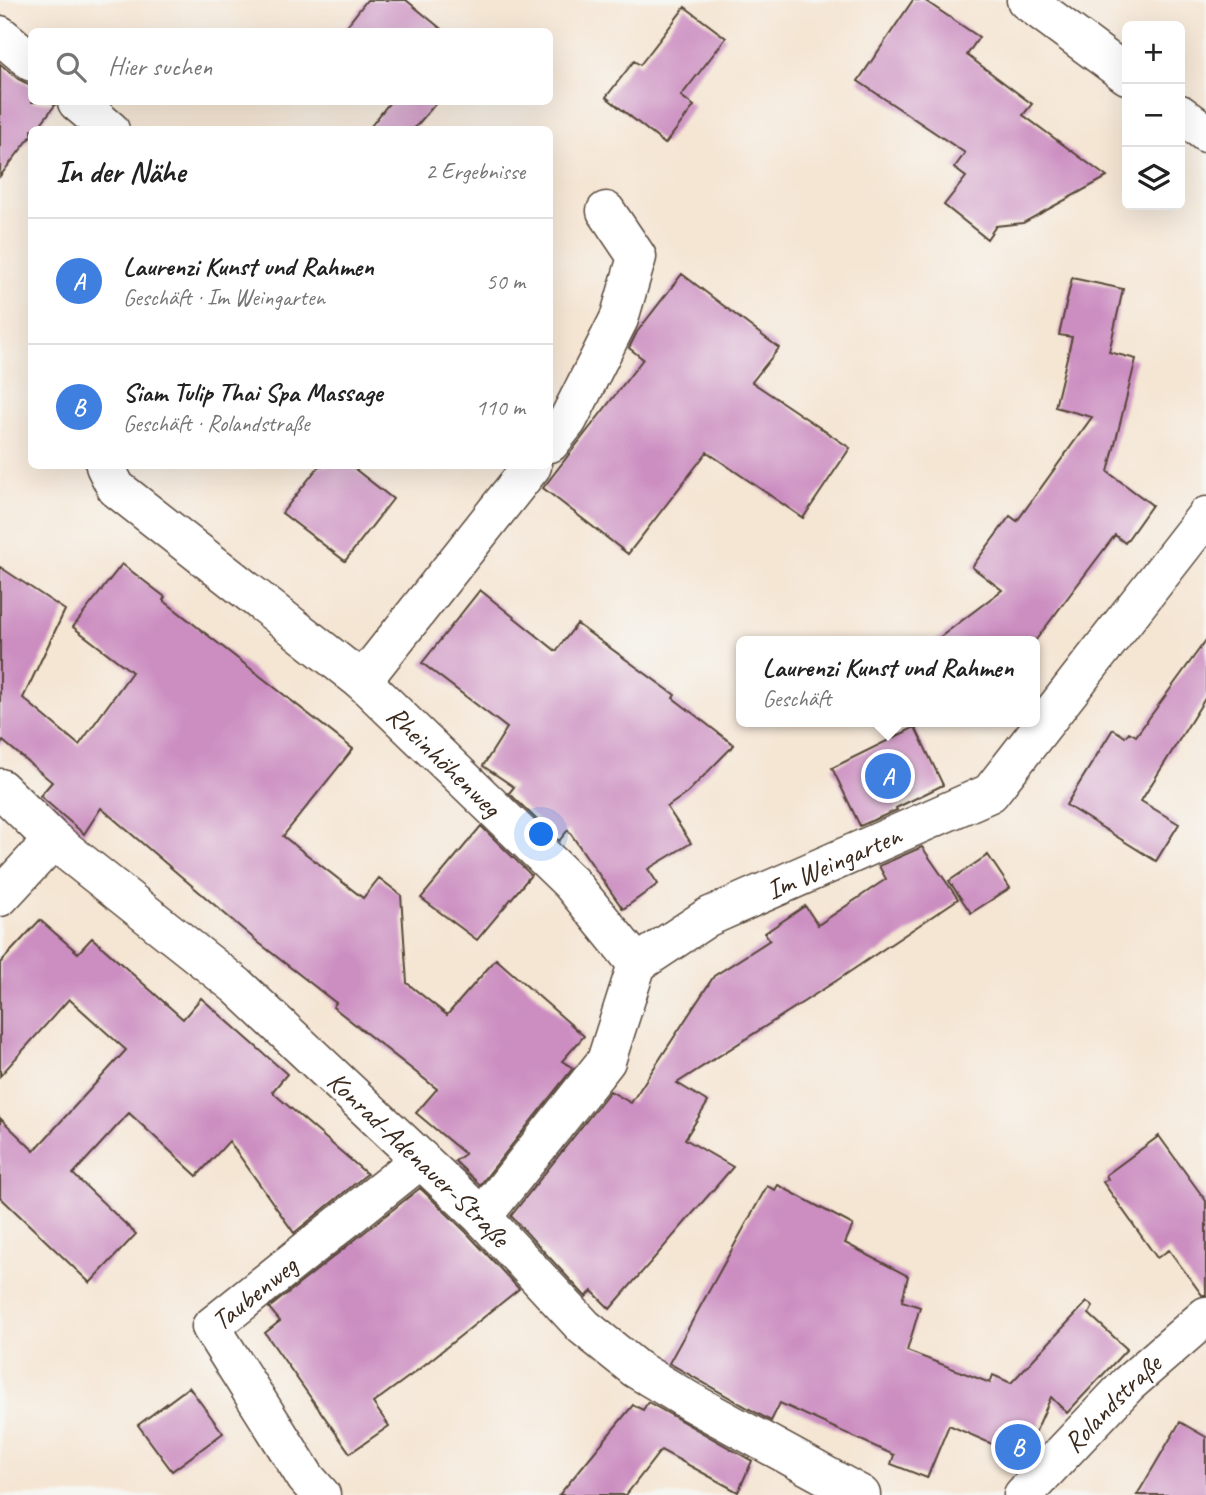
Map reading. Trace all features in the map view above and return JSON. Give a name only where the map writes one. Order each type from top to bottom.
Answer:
[{"type":"street","points":[[1026,0],[1122,71]]},
{"type":"street","points":[[0,35],[28,59]]},
{"type":"street","points":[[81,105],[105,126]]},
{"type":"street","points":[[1185,118],[1206,133]]},
{"type":"street","points":[[553,439],[568,420],[619,318],[637,257],[606,211]]},
{"type":"street","name":"Rheinhöhenweg","points":[[106,469],[116,488],[362,681],[571,883],[637,964]]},
{"type":"street","name":"Rheinhöhenweg","points":[[362,681],[530,469]]},
{"type":"street","name":"Im Weingarten","points":[[637,964],[708,917],[990,793],[1206,516]]},
{"type":"street","name":"Konrad-Adenauer-Straße","points":[[0,788],[53,840],[237,986],[482,1217],[584,1327],[636,1369],[861,1495]]},
{"type":"street","points":[[0,897],[53,840]]},
{"type":"street","points":[[482,1217],[606,1061],[637,964]]},
{"type":"street","name":"Taubenweg","points":[[321,1495],[306,1478],[211,1327],[421,1159]]},
{"type":"street","name":"Rolandstraße","points":[[1023,1495],[1128,1384],[1206,1316]]},
{"type":"building","points":[[367,0],[406,0],[440,28],[345,28]]},
{"type":"building","points":[[913,0],[924,0],[979,37],[967,55],[1032,104],[1023,115],[1107,177],[1023,223],[996,226],[987,239],[944,205],[966,177],[954,168],[965,153],[858,81]]},
{"type":"building","points":[[685,7],[726,38],[681,96],[694,106],[665,144],[606,97],[634,61],[640,65]]},
{"type":"building","points":[[0,64],[28,84],[28,105],[55,105],[39,126],[28,126],[28,140],[0,176]]},
{"type":"building","points":[[388,105],[434,105],[416,126],[371,126]]},
{"type":"building","points":[[682,274],[779,348],[752,382],[850,448],[803,518],[707,452],[628,554],[543,488],[643,359],[629,348],[637,332]]},
{"type":"building","points":[[1072,278],[1123,289],[1109,352],[1136,359],[1108,472],[1152,505],[1125,543],[1115,535],[1039,636],[942,636],[1002,590],[972,567],[1010,516],[1017,521],[1092,417],[1055,407],[1072,337],[1059,335]]},
{"type":"building","points":[[317,469],[355,469],[393,499],[345,561],[282,513]]},
{"type":"building","points":[[122,564],[165,597],[163,600],[353,749],[283,836],[363,898],[379,878],[401,895],[407,983],[447,1015],[496,959],[584,1036],[562,1061],[573,1068],[480,1185],[455,1161],[465,1154],[416,1113],[437,1089],[333,1007],[336,1003],[259,943],[101,808],[84,834],[40,796],[52,782],[3,741],[0,746],[0,567],[65,610],[23,698],[79,745],[132,672],[73,627]]},
{"type":"building","points":[[480,590],[556,651],[577,624],[675,695],[673,698],[734,745],[687,793],[667,807],[691,843],[648,869],[658,884],[623,909],[568,830],[559,841],[509,793],[514,787],[483,766],[507,728],[422,663]]},
{"type":"building","points":[[1206,640],[1206,697],[1141,801],[1179,824],[1156,861],[1066,805],[1113,729],[1125,737],[1129,732],[1136,736]]},
{"type":"building","points":[[915,727],[943,785],[860,826],[832,768]]},
{"type":"building","points":[[481,826],[531,875],[477,940],[421,898]]},
{"type":"building","points":[[922,847],[958,899],[677,1083],[708,1102],[685,1139],[733,1167],[610,1309],[592,1291],[586,1297],[511,1216],[610,1091],[631,1103],[714,976],[770,940],[765,933],[805,906],[818,925],[886,879],[879,866]]},
{"type":"building","points":[[988,855],[1010,888],[971,913],[949,881]]},
{"type":"building","points":[[40,920],[78,953],[92,938],[183,1019],[201,998],[287,1074],[272,1092],[367,1174],[294,1233],[229,1141],[197,1176],[129,1113],[73,1174],[136,1234],[90,1283],[0,1197],[0,1118],[34,1151],[126,1050],[69,999],[0,1076],[0,963]]},
{"type":"building","points":[[1159,1136],[1206,1201],[1206,1295],[1202,1295],[1169,1250],[1157,1258],[1103,1182],[1108,1179],[1106,1175]]},
{"type":"building","points":[[778,1185],[853,1225],[845,1243],[908,1276],[902,1301],[920,1307],[907,1351],[990,1383],[993,1375],[1011,1383],[1087,1302],[1093,1306],[1089,1314],[1127,1349],[1067,1413],[1051,1397],[1024,1458],[949,1425],[927,1478],[891,1464],[894,1455],[780,1403],[771,1421],[669,1363],[767,1186],[775,1190]]},
{"type":"building","points":[[420,1188],[519,1289],[373,1403],[389,1426],[350,1453],[265,1333],[280,1321],[269,1308]]},
{"type":"building","points":[[189,1387],[223,1433],[172,1471],[138,1425]]},
{"type":"building","points":[[648,1402],[752,1461],[738,1492],[661,1450],[626,1495],[559,1495],[633,1405],[643,1410]]},
{"type":"building","points":[[1180,1422],[1206,1437],[1206,1495],[1137,1495]]},
{"type":"place","name":"Laurenzi Kunst und Rahmen","points":[[888,776]]},
{"type":"place","name":"Siam Tulip Thai Spa Massage","points":[[1018,1447]]}]
